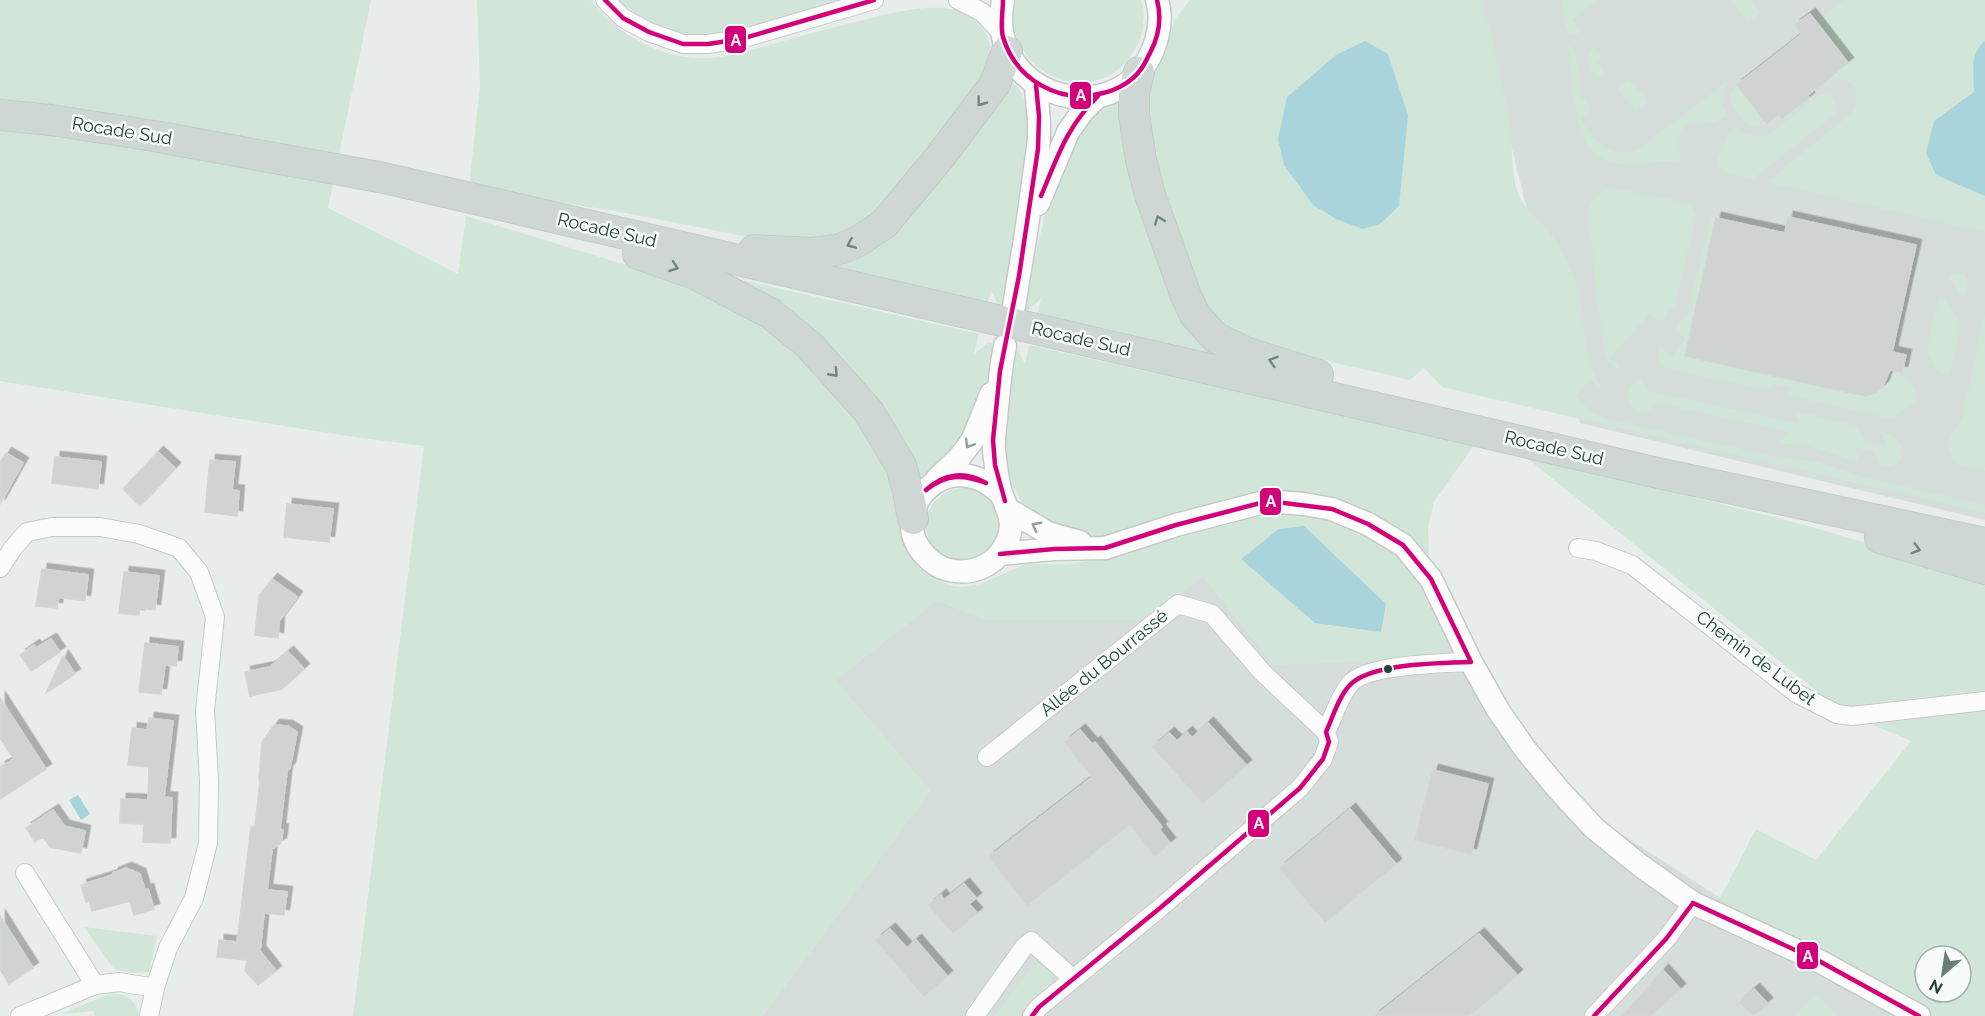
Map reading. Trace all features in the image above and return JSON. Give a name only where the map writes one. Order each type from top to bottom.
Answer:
[{"type":"main road","points":[[676,246],[812,253],[837,250],[857,242],[884,224],[940,157],[995,84],[1004,41]]},
{"type":"main road","points":[[1139,72],[1134,92],[1134,115],[1141,160],[1150,195],[1195,315],[1216,338],[1248,354],[1392,399],[1426,418]]},
{"type":"main road","name":"Rocade Sud","points":[[0,115],[51,120],[154,136],[384,178],[1658,473],[1985,543]]},
{"type":"main road","points":[[479,200],[695,274],[770,313],[810,346],[869,412],[901,466],[913,519]]},
{"type":"main road","name":"Rocade Sud","points":[[1658,473],[1985,569]]},
{"type":"street","points":[[605,0],[623,18],[649,32],[683,44],[708,44],[741,39],[874,0]]},
{"type":"street","points":[[958,0],[982,12],[1004,41],[1019,70],[1036,85],[1055,94],[1076,98],[1098,96],[1120,87],[1139,72],[1152,52],[1159,30],[1157,0]]},
{"type":"street","points":[[1003,0],[1000,12],[1004,41]]},
{"type":"street","points":[[1014,306],[1039,140],[1040,123],[1036,85]]},
{"type":"street","points":[[1026,233],[1068,132],[1082,112],[1098,96]]},
{"type":"street","points":[[1000,370],[972,441],[960,458],[922,494],[916,506],[913,519],[914,534],[920,549],[930,561],[943,569],[959,572],[974,571],[988,565],[1000,554],[1008,540],[1011,525],[993,448],[1000,370],[1005,346]]},
{"type":"street","points":[[932,484],[946,477],[962,474],[977,477],[991,484],[1005,502],[1048,532],[1105,548]]},
{"type":"street","points":[[1000,554],[1054,549],[1105,548],[1176,525],[1268,501],[1332,509],[1368,524],[1403,545],[1431,579],[1471,662],[1498,710],[1525,749],[1594,828],[1641,866],[1693,903],[1819,961],[1919,1016]]},
{"type":"street","points":[[0,568],[27,532],[52,527],[100,527],[139,534],[179,548],[199,572],[215,617],[205,710],[209,781],[208,843],[194,898],[168,948],[155,988],[150,1016]]},
{"type":"street","name":"Chemin de Lubet","points":[[1578,548],[1596,551],[1632,565],[1796,693],[1837,714],[1852,716],[1985,701]]},
{"type":"street","name":"Allée du Bourrassé","points":[[987,757],[1178,604],[1212,614],[1263,673],[1326,732]]},
{"type":"street","points":[[1032,1016],[1039,1007],[1300,788],[1323,759],[1329,742],[1326,732],[1350,683],[1364,673],[1419,664],[1471,662]]},
{"type":"street","points":[[25,873],[95,984]]},
{"type":"street","points":[[1594,1016],[1666,939],[1693,903]]},
{"type":"street","points":[[975,1016],[1030,941],[1073,979]]},
{"type":"street","points":[[20,1016],[95,984],[119,982],[155,988]]},
{"type":"shaded area","points":[[1475,0],[1985,0],[1985,520],[1580,423]]},
{"type":"shaded area","points":[[1203,576],[1274,665],[1438,653],[1447,638],[1537,780],[1904,1016],[762,1016],[930,791],[835,680],[937,600],[988,620],[1146,620]]},
{"type":"green space","points":[[0,0],[371,0],[328,208],[458,274],[466,216],[669,278],[724,299],[791,344],[884,449],[902,519],[905,546],[919,568],[939,581],[963,587],[980,584],[1026,564],[1068,564],[1099,560],[1247,518],[1292,513],[1317,517],[1356,529],[1376,540],[1400,558],[1431,595],[1447,629],[1444,647],[1430,659],[1274,665],[1203,576],[1146,620],[988,620],[937,600],[835,680],[930,791],[762,1016],[353,1016],[424,446],[0,381]]},
{"type":"green space","points":[[477,0],[591,0],[612,22],[637,40],[665,52],[695,58],[722,57],[740,53],[895,12],[943,8],[969,16],[985,32],[991,54],[990,80],[851,239],[779,243],[610,210],[507,195],[469,186],[480,86]]},
{"type":"green space","points":[[618,0],[845,0],[737,33],[693,36],[674,33],[659,27]]},
{"type":"green space","points":[[1016,0],[1141,0],[1144,13],[1142,34],[1133,52],[1120,68],[1103,78],[1085,82],[1066,80],[1049,74],[1033,63],[1021,47],[1014,28]]},
{"type":"green space","points":[[1190,0],[1481,0],[1504,96],[1516,188],[1525,206],[1557,243],[1571,270],[1580,297],[1589,361],[1602,388],[1590,380],[1575,397],[1593,413],[1608,419],[1774,456],[1819,462],[1863,477],[1985,505],[1985,513],[1442,387],[1424,368],[1410,380],[1241,341],[1205,314],[1147,159],[1147,82],[1164,54],[1175,19]]},
{"type":"green space","points":[[1562,0],[1597,0],[1572,20],[1581,31],[1577,34],[1570,33],[1565,23]]},
{"type":"green space","points":[[1731,0],[1750,0],[1760,13],[1748,22]]},
{"type":"green space","points":[[1844,0],[1985,0],[1985,232],[1767,182],[1852,113],[1856,104],[1855,90],[1847,81],[1833,79],[1824,82],[1848,63],[1815,22]]},
{"type":"green space","points":[[1568,45],[1575,51],[1581,96],[1591,109],[1580,119],[1591,134],[1610,150],[1627,152],[1637,150],[1727,82],[1722,98],[1727,115],[1708,123],[1684,127],[1680,133],[1681,161],[1678,163],[1665,161],[1627,165],[1601,158],[1592,151],[1581,133]]},
{"type":"green space","points":[[1593,46],[1602,58],[1596,62],[1605,74],[1598,77],[1592,71],[1588,54]]},
{"type":"green space","points":[[1009,77],[1023,98],[1032,121],[1004,305],[997,303],[991,290],[986,308],[819,264],[826,263]]},
{"type":"green space","points":[[1629,79],[1648,102],[1636,111],[1617,88]]},
{"type":"green space","points":[[1737,85],[1767,124],[1754,126],[1740,116],[1733,106],[1730,95]]},
{"type":"green space","points":[[1821,94],[1831,96],[1836,103],[1837,110],[1834,115],[1754,178],[1725,173],[1718,159],[1726,137],[1736,127],[1751,136],[1768,135]]},
{"type":"green space","points":[[1124,100],[1174,288],[1244,361],[1036,319],[1041,299],[1027,311],[1023,309],[1049,197],[1080,128],[1095,110]]},
{"type":"green space","points":[[1613,188],[1682,202],[1691,205],[1696,213],[1675,304],[1661,322],[1650,313],[1610,358],[1620,367],[1616,369],[1608,362],[1604,352],[1589,220],[1590,208],[1594,199],[1602,192]]},
{"type":"green space","points":[[1711,217],[1716,218],[1685,356],[1865,396],[1875,393],[1881,387],[1888,370],[1903,375],[1909,380],[1917,394],[1915,401],[1892,419],[1787,395],[1793,388],[1773,384],[1764,390],[1661,365],[1658,357],[1660,347],[1672,356],[1686,339],[1676,329],[1689,311]]},
{"type":"green space","points":[[1955,273],[1964,274],[1967,279],[1967,289],[1963,298],[1949,277]]},
{"type":"green space","points":[[732,278],[979,334],[974,354],[988,343],[995,344],[984,393],[955,455],[918,483]]},
{"type":"green space","points":[[1942,296],[1960,323],[1950,374],[1946,376],[1937,371],[1927,352],[1939,297]]},
{"type":"green space","points":[[1985,313],[1985,471],[1956,463],[1949,449],[1950,439],[1963,416]]},
{"type":"green space","points":[[1029,345],[1474,445],[1434,502],[1428,526],[1429,561],[1335,501],[1112,536],[1086,538],[1067,534],[1024,508],[1017,492],[1008,480],[1000,453],[1013,349],[1018,350],[1025,364]]},
{"type":"green space","points":[[1641,378],[1649,391],[1800,424],[1795,411],[1857,426],[1865,440],[1887,445],[1880,431],[1896,440],[1901,447],[1903,457],[1894,465],[1880,467],[1873,451],[1854,447],[1860,462],[1808,446],[1778,443],[1790,432],[1657,403],[1645,414],[1638,412],[1630,403],[1628,394],[1631,385]]},
{"type":"green space","points":[[1523,455],[1805,525],[1985,578],[1985,1016],[1904,1016],[1720,898],[1756,829],[1816,860],[1911,741],[1843,712]]},
{"type":"green space","points":[[956,488],[970,488],[984,494],[994,504],[1000,518],[1000,532],[994,546],[984,556],[970,562],[956,562],[942,556],[932,546],[926,532],[926,518],[932,504],[942,494]]},
{"type":"green space","points":[[84,927],[157,936],[149,972],[131,973],[114,969]]},
{"type":"green space","points":[[1040,964],[1051,971],[1053,977],[1044,992],[1020,1016],[995,1016],[1032,966]]},
{"type":"green space","points":[[112,993],[130,999],[136,1006],[139,1016],[95,1016],[93,1011],[61,1014]]},
{"type":"green space","points":[[1813,997],[1819,997],[1837,1016],[1793,1016]]},
{"type":"water","points":[[1365,41],[1388,54],[1408,115],[1399,206],[1380,224],[1363,229],[1336,219],[1313,205],[1284,165],[1278,139],[1287,97],[1336,55]]},
{"type":"water","points":[[1985,41],[1985,196],[1936,175],[1926,153],[1934,121],[1974,92],[1974,58]]},
{"type":"water","points":[[1304,526],[1386,604],[1381,632],[1315,623],[1241,559],[1279,529]]},
{"type":"water","points":[[78,795],[90,814],[81,820],[69,800]]},
{"type":"building","points":[[1810,14],[1848,63],[1808,95],[1809,98],[1782,118],[1779,114],[1767,124],[1737,85],[1802,34],[1795,25]]},
{"type":"building","points":[[1788,217],[1916,245],[1892,352],[1906,355],[1902,372],[1890,370],[1883,386],[1876,393],[1865,396],[1685,356],[1716,218],[1785,233]]},
{"type":"building","points":[[158,452],[175,468],[140,506],[123,489]]},
{"type":"building","points":[[6,453],[23,463],[0,504],[0,463]]},
{"type":"building","points":[[55,457],[101,462],[98,489],[52,483]]},
{"type":"building","points":[[210,460],[235,462],[232,490],[239,491],[237,516],[205,512]]},
{"type":"building","points":[[287,504],[333,509],[329,542],[284,537]]},
{"type":"building","points":[[42,569],[88,575],[85,601],[58,597],[57,608],[36,606]]},
{"type":"building","points":[[124,572],[159,576],[155,610],[140,608],[139,615],[119,613]]},
{"type":"building","points":[[272,579],[297,597],[279,621],[278,638],[255,635],[259,596]]},
{"type":"building","points":[[51,639],[60,652],[31,671],[20,655],[34,645],[36,648]]},
{"type":"building","points":[[145,643],[178,647],[176,666],[165,665],[161,694],[139,692]]},
{"type":"building","points":[[288,652],[304,669],[282,689],[250,696],[245,672],[270,667]]},
{"type":"building","points":[[63,656],[75,674],[46,693]]},
{"type":"building","points":[[0,698],[46,769],[0,799],[0,767],[14,759],[0,738]]},
{"type":"building","points":[[149,718],[173,721],[164,797],[172,798],[170,843],[143,842],[144,824],[120,823],[121,799],[148,800],[149,767],[128,765],[132,728],[147,730]]},
{"type":"building","points":[[1208,723],[1246,765],[1203,803],[1153,747],[1169,733],[1177,741],[1187,732],[1192,738]]},
{"type":"building","points":[[274,725],[287,726],[297,732],[290,768],[287,771],[280,829],[283,830],[281,843],[272,849],[267,890],[287,892],[284,915],[264,913],[260,951],[276,971],[258,985],[245,971],[247,960],[217,957],[219,940],[237,942],[251,827],[255,827],[262,742]]},
{"type":"building","points":[[1080,730],[1092,744],[1095,742],[1162,827],[1159,829],[1170,843],[1155,856],[1130,824],[1027,905],[989,857],[1092,777],[1065,742]]},
{"type":"building","points":[[1433,770],[1488,784],[1471,854],[1415,840]]},
{"type":"building","points":[[1350,809],[1396,864],[1325,922],[1280,868]]},
{"type":"building","points":[[53,810],[64,826],[85,831],[81,853],[50,847],[43,837],[35,842],[26,828]]},
{"type":"building","points":[[126,868],[140,874],[145,890],[148,889],[154,909],[134,915],[130,901],[92,911],[89,901],[86,902],[81,885],[113,875]]},
{"type":"building","points":[[964,884],[976,898],[969,904],[977,913],[953,933],[929,905],[941,895],[944,900]]},
{"type":"building","points":[[0,916],[33,968],[9,984],[0,969]]},
{"type":"building","points":[[890,929],[907,948],[916,940],[947,976],[924,996],[876,940]]},
{"type":"building","points":[[1479,934],[1517,975],[1469,1016],[1375,1016]]},
{"type":"building","points":[[1663,970],[1680,989],[1650,1016],[1623,1016]]},
{"type":"building","points":[[1754,989],[1767,1003],[1753,1016],[1740,1002]]},
{"type":"transit line","name":"A","points":[[605,0],[623,18],[649,32],[683,44],[708,44],[741,39],[874,0]]},
{"type":"transit line","name":"A","points":[[1003,0],[1003,37],[1018,66],[1042,86],[1056,92],[1087,96],[1108,92],[1119,87],[1134,77],[1142,67],[1157,34],[1159,21],[1157,0]]},
{"type":"transit line","name":"A","points":[[1005,501],[995,465],[993,440],[1000,371],[1019,276],[1038,149],[1039,116],[1036,85]]},
{"type":"transit line","name":"A","points":[[1041,196],[1070,131],[1098,96]]},
{"type":"transit line","name":"A","points":[[926,490],[947,477],[963,475],[986,483]]},
{"type":"transit line","name":"A","points":[[926,490],[941,481],[955,477],[986,483]]},
{"type":"transit line","name":"A","points":[[1000,554],[1054,549],[1105,548],[1176,525],[1268,501],[1332,509],[1368,524],[1403,545],[1431,579],[1471,662]]},
{"type":"transit line","name":"A","points":[[1032,1016],[1039,1007],[1160,908],[1300,788],[1323,759],[1329,742],[1326,732],[1349,686],[1359,678],[1388,669],[1424,664],[1471,662]]},
{"type":"transit line","name":"A","points":[[1693,903],[1819,961],[1919,1016]]},
{"type":"transit line","name":"A","points":[[1594,1016],[1666,939],[1693,903]]}]
